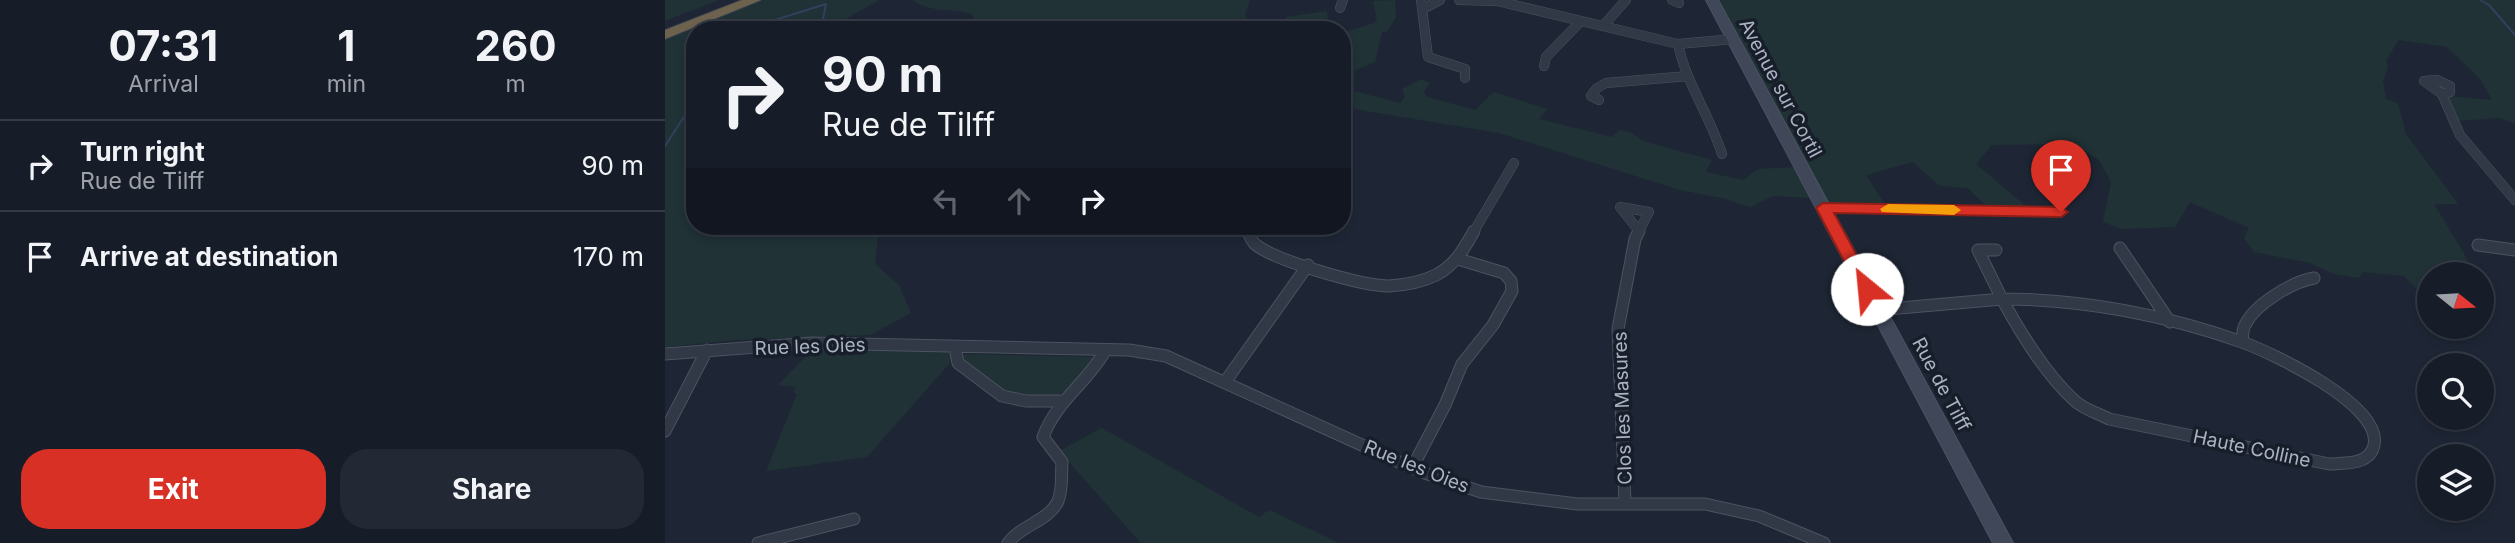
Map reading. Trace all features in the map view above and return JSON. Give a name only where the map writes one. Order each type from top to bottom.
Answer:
[{"type":"highway","points":[[690,21],[731,0]]},
{"type":"highway","points":[[704,15],[754,0]]},
{"type":"highway","points":[[667,31],[686,23]]},
{"type":"main road","name":"Avenue sur Cortil","points":[[1712,0],[1819,201]]},
{"type":"main road","name":"Rue de Tilff","points":[[1819,201],[2003,543]]},
{"type":"street","points":[[1428,57],[1422,5],[1440,0]]},
{"type":"street","points":[[1459,0],[1494,0],[1678,44],[1734,39]]},
{"type":"street","points":[[1603,26],[1626,0]]},
{"type":"street","points":[[1544,66],[1546,57],[1581,21]]},
{"type":"street","points":[[1678,44],[1688,76],[1719,141],[1722,154]]},
{"type":"street","points":[[1419,65],[1428,57]]},
{"type":"street","points":[[1428,57],[1459,65],[1465,69],[1465,78]]},
{"type":"street","points":[[1599,100],[1591,96],[1597,88],[1606,83],[1688,76]]},
{"type":"street","points":[[2442,94],[2460,135],[2515,200]]},
{"type":"street","points":[[1249,235],[1253,243],[1265,250],[1370,286],[1416,284],[1449,268],[1458,259],[1514,163]]},
{"type":"street","points":[[1819,201],[2061,212],[2049,177]]},
{"type":"street","name":"Clos les Masures","points":[[1625,503],[1618,329],[1635,239],[1639,231]]},
{"type":"street","points":[[2478,245],[2515,250]]},
{"type":"street","points":[[2120,248],[2170,322]]},
{"type":"street","points":[[1996,250],[1978,250],[1983,268],[2003,299]]},
{"type":"street","points":[[1412,468],[1445,405],[1462,364],[1493,325],[1512,291],[1511,281],[1504,274],[1458,259]]},
{"type":"street","points":[[1225,382],[1308,265]]},
{"type":"street","points":[[1878,310],[2003,299],[2073,303],[2170,322],[2242,342],[2244,326],[2256,312],[2294,282],[2314,278]]},
{"type":"street","name":"Haute Colline","points":[[2003,299],[2052,375],[2077,402],[2109,419],[2329,464],[2357,462],[2373,452],[2375,443],[2371,422],[2348,400],[2242,342]]},
{"type":"street","name":"Rue les Oies","points":[[665,354],[812,343],[1129,350],[1166,356],[1412,468],[1481,492],[1577,504],[1669,502],[1725,507],[1759,516],[1824,543]]},
{"type":"street","points":[[955,346],[958,363],[1002,396],[1026,401],[1062,401]]},
{"type":"street","points":[[665,431],[708,350]]},
{"type":"street","points":[[1009,543],[1015,533],[1048,513],[1056,504],[1062,462],[1043,437],[1049,420],[1062,401],[1105,351]]},
{"type":"street","points":[[758,543],[807,537],[854,519]]},
{"type":"shaded area","points":[[665,0],[719,0],[665,21]]},
{"type":"shaded area","points":[[764,0],[879,0],[842,21],[712,21]]},
{"type":"shaded area","points":[[913,0],[1250,0],[1245,14],[1248,21],[967,21],[974,17],[972,14],[933,9]]},
{"type":"shaded area","points":[[1395,0],[1396,17],[1387,32],[1382,32],[1375,62],[1355,70],[1354,91],[1400,103],[1405,97],[1402,89],[1421,79],[1430,83],[1424,91],[1427,97],[1475,110],[1494,92],[1547,109],[1539,119],[1612,137],[1619,130],[1632,133],[1643,141],[1712,160],[1706,172],[1743,180],[1758,169],[1796,167],[1815,198],[1773,196],[1750,207],[1726,199],[1680,190],[1499,133],[1351,108],[1351,30],[1377,20],[1373,1]]},
{"type":"shaded area","points":[[1715,0],[2515,0],[2515,124],[2500,118],[2458,121],[2448,96],[2492,100],[2481,80],[2447,47],[2399,40],[2386,60],[2388,67],[2383,81],[2386,99],[2398,103],[2406,134],[2458,204],[2434,204],[2469,262],[2417,262],[2417,290],[2404,276],[2363,272],[2359,278],[2333,274],[2310,263],[2254,252],[2244,238],[2249,228],[2190,202],[2175,227],[2122,229],[2103,222],[2111,182],[2099,160],[2074,144],[1992,145],[1976,164],[2027,207],[1989,209],[1968,188],[1940,186],[1913,162],[1866,175],[1886,206],[1828,205]]},
{"type":"shaded area","points":[[1327,11],[1328,21],[1284,21],[1286,17]]},
{"type":"shaded area","points":[[686,32],[686,235],[880,235],[878,236],[875,264],[899,285],[911,313],[870,335],[737,340],[665,347],[665,40]]},
{"type":"shaded area","points":[[815,347],[954,350],[949,364],[867,457],[766,471],[797,394],[793,393],[796,387],[778,385]]},
{"type":"shaded area","points":[[964,354],[1096,357],[1076,383],[1061,394],[1031,398],[1001,388],[987,379],[960,360]]},
{"type":"shaded area","points":[[1102,428],[1259,517],[1269,510],[1339,543],[1141,543],[1059,451]]},
{"type":"waterway","points":[[2480,0],[2489,5],[2515,35]]},
{"type":"waterway","points":[[772,21],[826,4],[821,21]]},
{"type":"waterway","points":[[665,146],[686,114]]},
{"type":"slow traffic","points":[[1888,209],[1954,210]]},
{"type":"route","points":[[1867,289],[1823,208],[2061,212]]}]
